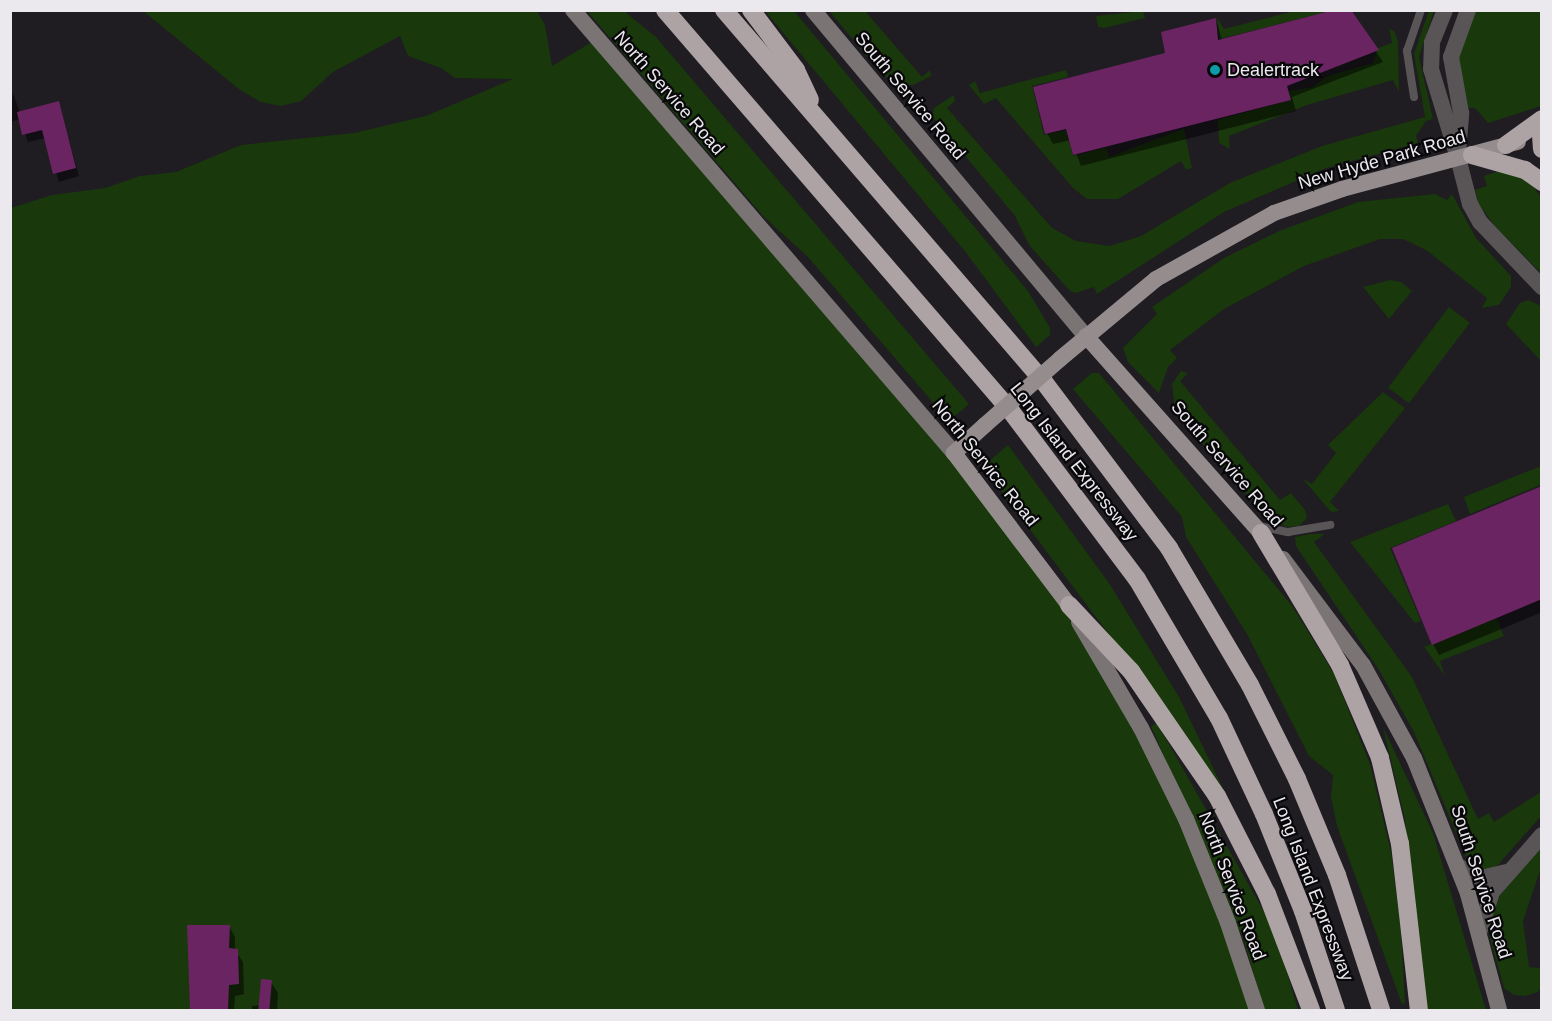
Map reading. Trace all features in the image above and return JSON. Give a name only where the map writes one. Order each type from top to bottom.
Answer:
[{"type":"highway","name":"Long Island Expressway","points":[[665,10],[1010,410],[1137,579],[1219,718],[1260,804],[1303,911],[1336,1011]]},
{"type":"highway","name":"Long Island Expressway","points":[[724,10],[1077,422],[1174,557],[1245,676],[1297,779],[1337,875],[1381,1011]]},
{"type":"highway","points":[[751,10],[796,69],[818,118]]},
{"type":"highway","points":[[1506,145],[1542,119]]},
{"type":"highway","points":[[1541,135],[1542,149]]},
{"type":"highway","points":[[1465,157],[1525,170],[1542,182]]},
{"type":"highway","points":[[1257,529],[1340,665],[1380,758],[1400,844],[1419,1011]]},
{"type":"highway","points":[[1069,605],[1131,671],[1217,796],[1267,894],[1311,1011]]},
{"type":"main road","name":"North Service Road","points":[[573,10],[954,453],[1069,605],[1141,728],[1186,819],[1228,923],[1257,1011]]},
{"type":"main road","name":"South Service Road","points":[[813,10],[1086,336],[1257,529],[1324,610],[1377,687],[1423,777],[1458,866],[1479,933],[1499,1011]]},
{"type":"main road","name":"New Hyde Park Road","points":[[954,453],[1086,336],[1156,279],[1274,213],[1342,189],[1541,135]]},
{"type":"street","points":[[1444,10],[1432,43],[1431,69],[1443,117],[1465,157]]},
{"type":"street","points":[[1468,10],[1451,57],[1461,113],[1470,204],[1480,222],[1542,287]]},
{"type":"street","points":[[1479,933],[1488,901],[1506,872],[1542,835]]},
{"type":"street","points":[[1458,866],[1481,878],[1506,872]]},
{"type":"lane","points":[[1414,97],[1407,51],[1421,10]]},
{"type":"lane","points":[[1257,529],[1288,532],[1330,525]]},
{"type":"green space","points":[[142,10],[537,11],[545,25],[552,66],[597,39],[1025,544],[1141,728],[1257,1010],[11,1010],[11,208],[52,195],[105,188],[140,176],[176,172],[241,145],[354,133],[426,116],[513,79],[455,78],[441,68],[408,56],[400,36],[333,72],[301,101],[281,106],[261,102],[240,90]]},
{"type":"green space","points":[[1298,10],[1330,11],[1219,39],[1217,17],[1224,29]]},
{"type":"green space","points":[[1429,10],[1434,11],[1419,57],[1433,119],[1426,121],[1416,136],[1418,143],[1326,168],[1224,212],[1097,294],[1094,287],[1076,293],[1070,291],[1029,245],[1015,216],[932,116],[934,108],[954,95],[955,101],[947,108],[1052,228],[1076,241],[1110,246],[1141,236],[1230,183],[1322,146],[1425,117],[1414,54]]},
{"type":"green space","points":[[587,11],[624,11],[656,37],[969,404],[949,421],[808,257],[763,216]]},
{"type":"green space","points":[[765,11],[794,11],[1028,291],[1050,328],[1050,335],[1036,347],[964,250]]},
{"type":"green space","points":[[829,11],[865,11],[922,77],[930,70],[931,76],[913,85],[899,85],[883,75]]},
{"type":"green space","points":[[1143,11],[1145,18],[1104,28],[1098,27],[1096,16]]},
{"type":"green space","points":[[1475,11],[1541,11],[1541,106],[1488,123],[1475,108],[1467,108],[1458,59]]},
{"type":"green space","points":[[1389,28],[1395,32],[1398,42],[1399,92],[1393,80],[1307,105],[1229,136],[1230,149],[1219,143],[1218,120],[1291,100],[1289,91],[1313,87],[1328,76],[1373,63],[1378,48],[1392,43]]},
{"type":"green space","points":[[1066,70],[1068,77],[1032,86],[1044,135],[1066,130],[1073,156],[1106,148],[1109,157],[1184,129],[1192,168],[1186,170],[1181,161],[1118,199],[1087,199],[1073,188],[996,98],[984,104],[969,85],[975,81],[980,93]]},
{"type":"green space","points":[[1499,171],[1528,178],[1541,198],[1541,273],[1494,225],[1478,203],[1475,190],[1487,186],[1484,176]]},
{"type":"green space","points":[[1435,194],[1447,200],[1452,194],[1476,238],[1511,276],[1511,287],[1499,305],[1482,308],[1487,298],[1426,250],[1403,239],[1380,239],[1304,266],[1224,309],[1170,350],[1177,358],[1168,367],[1159,393],[1128,362],[1123,348],[1157,314],[1152,307],[1224,258],[1279,231],[1358,202]]},
{"type":"green space","points":[[1390,280],[1401,282],[1412,291],[1389,319],[1363,287]]},
{"type":"green space","points":[[1528,300],[1541,306],[1541,361],[1506,324],[1520,303]]},
{"type":"green space","points":[[1449,307],[1470,323],[1409,403],[1388,388]]},
{"type":"green space","points":[[1181,371],[1188,373],[1180,381],[1280,500],[1291,493],[1305,510],[1307,518],[1299,526],[1287,527],[1268,519],[1175,412],[1172,384]]},
{"type":"green space","points":[[1092,373],[1099,373],[1293,607],[1334,674],[1370,764],[1391,852],[1401,930],[1405,1003],[1402,1004],[1337,826],[1331,797],[1333,775],[1309,756],[1247,634],[1186,537],[1182,517],[1073,389]]},
{"type":"green space","points":[[1383,392],[1405,408],[1330,502],[1339,511],[1331,512],[1302,478],[1312,484],[1336,453],[1328,445]]},
{"type":"green space","points":[[1008,445],[1109,583],[1179,697],[1232,807],[1129,661],[985,470],[988,462]]},
{"type":"green space","points":[[1541,466],[1541,488],[1540,485],[1470,514],[1464,497]]},
{"type":"green space","points":[[1448,504],[1456,521],[1390,548],[1421,621],[1415,623],[1350,542]]},
{"type":"green space","points":[[1325,534],[1314,542],[1412,677],[1478,819],[1489,813],[1494,822],[1541,792],[1541,816],[1498,865],[1487,871],[1474,869],[1467,859],[1414,732],[1379,670],[1296,546],[1295,537]]},
{"type":"green space","points":[[1496,618],[1504,636],[1440,661],[1445,676],[1424,647]]},
{"type":"green space","points":[[1157,723],[1275,931],[1298,1010],[1264,1010],[1244,941],[1151,726]]},
{"type":"green space","points":[[1383,727],[1433,833],[1486,1010],[1425,1010],[1405,820]]},
{"type":"green space","points":[[1541,845],[1541,868],[1523,921],[1529,967],[1541,968],[1541,987],[1538,992],[1525,996],[1514,995],[1504,988],[1488,931],[1498,898]]},
{"type":"building","name":"Dealertrack","points":[[1334,10],[1351,10],[1379,50],[1287,86],[1291,100],[1073,155],[1066,129],[1045,134],[1033,87],[1165,53],[1161,32],[1216,18],[1218,40]]},
{"type":"building","points":[[59,101],[76,168],[53,174],[42,130],[22,135],[17,112]]},
{"type":"building","points":[[1542,486],[1542,599],[1432,645],[1392,548]]},
{"type":"building","points":[[187,925],[230,925],[229,948],[238,949],[239,984],[229,985],[228,1010],[190,1010]]},
{"type":"building","points":[[261,979],[272,980],[269,1010],[258,1010]]},
{"type":"place","name":"Dealertrack","points":[[1215,70]]}]
